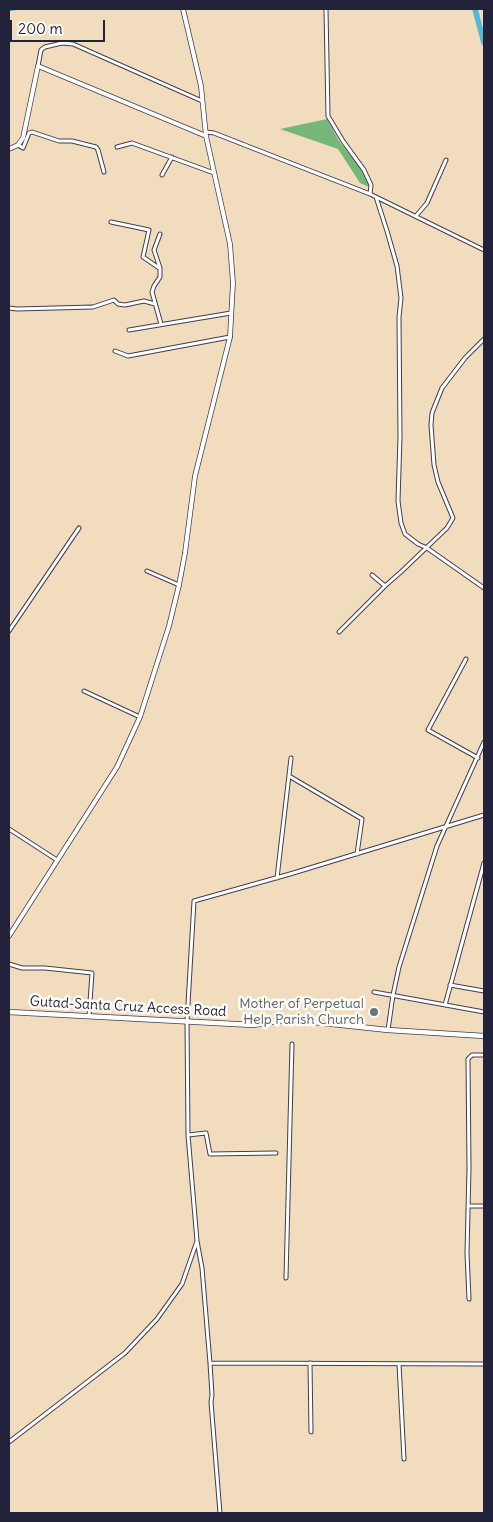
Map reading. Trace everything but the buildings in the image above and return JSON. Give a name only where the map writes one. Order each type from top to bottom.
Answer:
[{"type":"main road","name":"Gutad-Santa Cruz Access Road","points":[[9,1012],[253,1025],[295,1020],[388,1030],[484,1036]]},
{"type":"street","points":[[9,936],[117,767],[140,717],[169,626],[179,586],[195,476],[230,337],[232,262],[206,134],[200,81],[183,9]]},
{"type":"street","points":[[326,9],[328,116],[342,141],[364,170],[371,186],[370,194]]},
{"type":"street","points":[[9,149],[21,142],[24,134],[41,50],[45,46],[62,43],[73,44],[202,101]]},
{"type":"street","points":[[38,66],[206,134],[214,133],[370,194],[484,250]]},
{"type":"street","points":[[18,145],[23,148],[29,133],[32,132],[59,140],[96,147],[104,172]]},
{"type":"street","points":[[117,147],[132,143],[215,174]]},
{"type":"street","points":[[162,175],[172,157]]},
{"type":"street","points":[[416,216],[427,203],[446,160]]},
{"type":"street","points":[[377,199],[388,231],[401,298],[399,317],[400,437],[398,501],[401,523],[405,534],[484,588]]},
{"type":"street","points":[[111,222],[149,230],[143,257],[160,268]]},
{"type":"street","points":[[160,234],[154,250],[160,268],[160,276],[152,289],[161,324]]},
{"type":"street","points":[[9,308],[93,308],[114,300],[118,304],[125,306],[144,301],[155,304]]},
{"type":"street","points":[[129,330],[232,313]]},
{"type":"street","points":[[115,352],[128,356],[230,337]]},
{"type":"street","points":[[339,632],[384,586],[447,528],[453,518],[438,482],[434,466],[432,413],[442,388],[465,358],[484,338]]},
{"type":"street","points":[[9,631],[79,528]]},
{"type":"street","points":[[147,571],[179,586]]},
{"type":"street","points":[[372,575],[384,586]]},
{"type":"street","points":[[466,659],[428,730],[478,758]]},
{"type":"street","points":[[84,692],[140,717]]},
{"type":"street","points":[[388,1030],[393,995],[405,949],[437,846],[484,742]]},
{"type":"street","points":[[277,878],[292,758]]},
{"type":"street","points":[[289,776],[362,819],[357,854]]},
{"type":"street","points":[[220,1513],[202,1268],[197,1241],[188,1135],[187,1021],[194,901],[277,878],[484,815]]},
{"type":"street","points":[[9,829],[57,860]]},
{"type":"street","points":[[445,1005],[484,863]]},
{"type":"street","points":[[9,964],[22,968],[45,968],[92,973],[89,1016]]},
{"type":"street","points":[[450,985],[484,991]]},
{"type":"street","points":[[374,992],[484,1012]]},
{"type":"street","points":[[286,1278],[292,1044]]},
{"type":"street","points":[[468,1299],[468,1059],[472,1055],[482,1055]]},
{"type":"street","points":[[188,1135],[206,1134],[210,1154],[276,1153]]},
{"type":"street","points":[[468,1206],[484,1206]]},
{"type":"street","points":[[9,1442],[132,1346],[157,1319],[182,1284],[197,1241]]},
{"type":"street","points":[[210,1363],[484,1364]]},
{"type":"street","points":[[310,1363],[311,1432]]},
{"type":"street","points":[[399,1364],[404,1458]]},
{"type":"green space","points":[[327,119],[339,141],[363,171],[369,187],[360,183],[338,149],[280,129]]},
{"type":"waterway","points":[[9,11],[20,9]]},
{"type":"waterway","points":[[475,9],[484,43]]},
{"type":"place","name":"Mother of Perpetual Help Parish Church","points":[[374,1012]]}]
